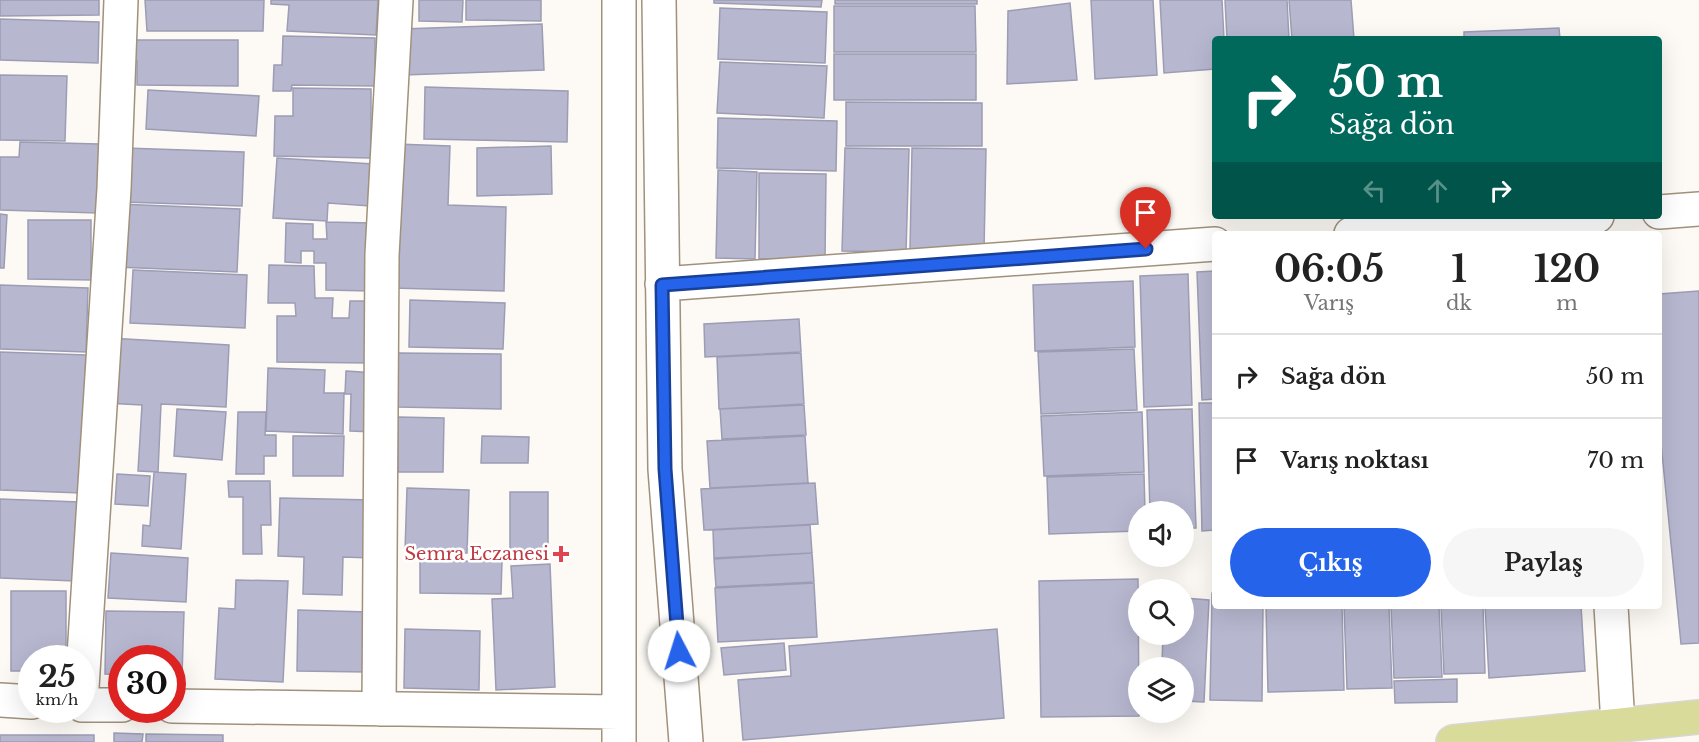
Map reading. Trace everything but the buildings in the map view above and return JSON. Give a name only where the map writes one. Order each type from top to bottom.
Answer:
[{"type":"main road","points":[[1453,742],[1699,717]]},
{"type":"street","points":[[85,645],[114,189],[121,0]]},
{"type":"street","points":[[379,710],[382,255],[396,0]]},
{"type":"street","points":[[186,706],[379,710],[619,727],[619,0]]},
{"type":"street","points":[[659,0],[665,469],[686,742]]},
{"type":"street","points":[[1662,212],[1699,209]]},
{"type":"street","points":[[1391,231],[1551,219]]},
{"type":"street","points":[[662,285],[1212,244]]},
{"type":"street","points":[[1611,609],[1618,725]]},
{"type":"street","points":[[0,700],[18,701]]},
{"type":"place","name":"Semra Eczanesi","points":[[561,554]]},
{"type":"route","points":[[679,651],[665,469],[662,285],[1146,249]]}]
